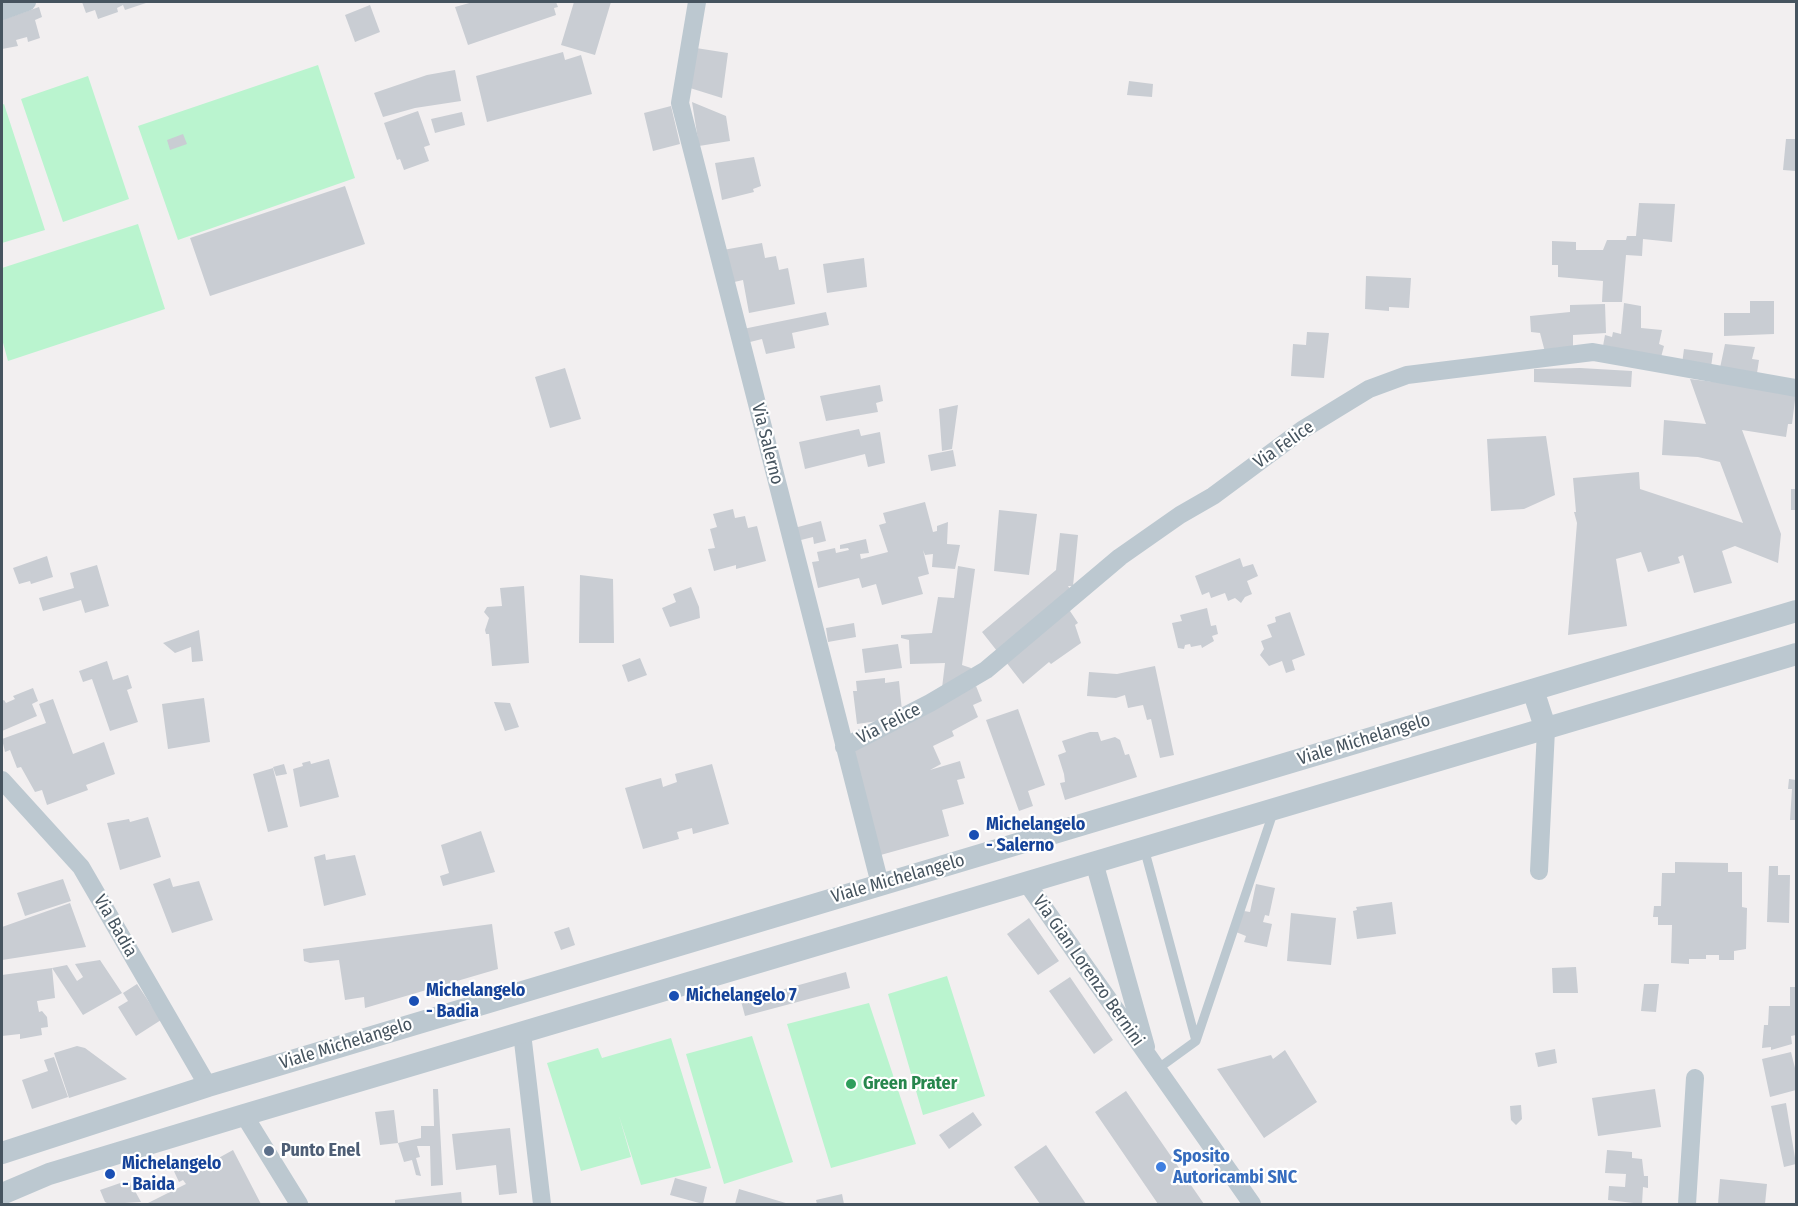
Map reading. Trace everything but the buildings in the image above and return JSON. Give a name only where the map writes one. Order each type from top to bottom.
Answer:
[{"type":"street","points":[[2,11],[27,2]]},
{"type":"street","name":"Via Salerno","points":[[696,2],[680,103],[880,884]]},
{"type":"street","name":"Via Felice","points":[[844,747],[930,703],[987,670],[1120,557],[1180,515],[1214,496],[1302,430],[1369,389],[1407,375],[1593,352],[1797,388]]},
{"type":"street","name":"Viale Michelangelo","points":[[2,1153],[208,1086],[704,936],[1797,611]]},
{"type":"street","points":[[2,1194],[49,1174],[244,1115],[1797,654]]},
{"type":"street","points":[[1533,690],[1546,729],[1539,871]]},
{"type":"street","name":"Via Badia","points":[[2,780],[81,867],[208,1086]]},
{"type":"street","name":"Via Gian Lorenzo Bernini","points":[[1094,862],[1153,1065]]},
{"type":"street","name":"Via Gian Lorenzo Bernini","points":[[1026,882],[1252,1204]]},
{"type":"street","points":[[704,936],[716,974]]},
{"type":"street","points":[[522,1033],[542,1204]]},
{"type":"street","points":[[1687,1204],[1695,1078]]},
{"type":"street","points":[[244,1115],[298,1204]]},
{"type":"lane","points":[[1153,1065],[1196,1041],[1274,810]]},
{"type":"lane","points":[[1144,848],[1196,1041]]},
{"type":"green space","points":[[318,65],[355,178],[178,240],[138,126]]},
{"type":"green space","points":[[88,76],[129,199],[63,222],[21,99]]},
{"type":"green space","points":[[4,104],[45,230],[2,243],[2,105]]},
{"type":"green space","points":[[138,224],[165,309],[8,361],[2,339],[2,268]]},
{"type":"green space","name":"Green Prater","points":[[947,976],[985,1096],[923,1115],[888,994]]},
{"type":"green space","name":"Green Prater","points":[[869,1003],[916,1144],[831,1168],[787,1024]]},
{"type":"green space","points":[[752,1036],[793,1162],[724,1184],[686,1054]]},
{"type":"green space","points":[[671,1038],[711,1168],[641,1185],[619,1116],[631,1157],[581,1171],[547,1063],[598,1048],[602,1058]]},
{"type":"place","name":"Michelangelo - Salerno","points":[[974,835]]},
{"type":"place","name":"Michelangelo 7","points":[[674,996]]},
{"type":"place","name":"Michelangelo - Badia","points":[[414,1001]]},
{"type":"place","name":"Green Prater","points":[[851,1084]]},
{"type":"place","name":"Punto Enel","points":[[269,1151]]},
{"type":"place","name":"Sposito Autoricambi SNC","points":[[1161,1167]]},
{"type":"place","name":"Michelangelo - Baida","points":[[110,1174]]}]
